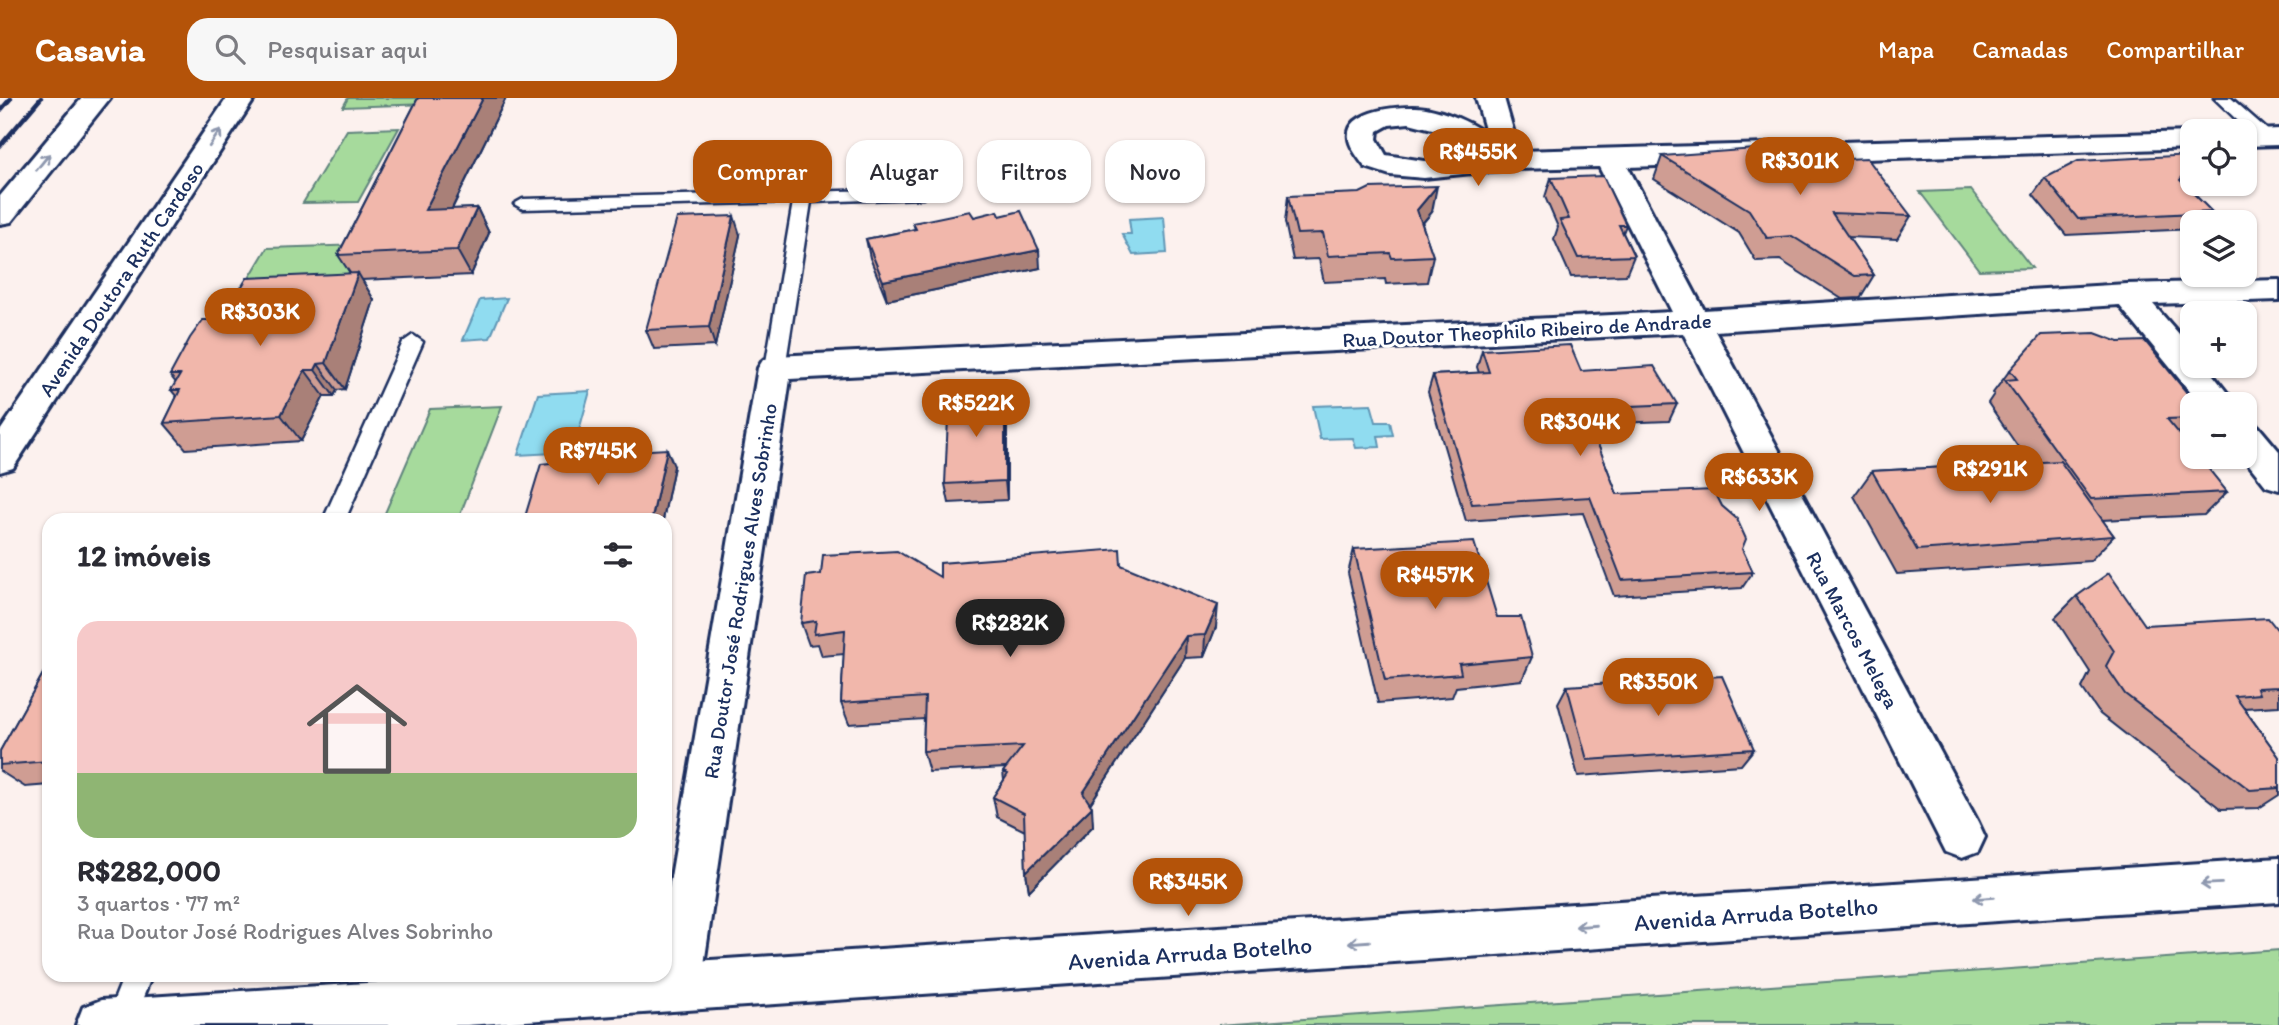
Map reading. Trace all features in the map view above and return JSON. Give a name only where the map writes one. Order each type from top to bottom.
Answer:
[{"type":"main road","points":[[0,215],[96,98]]},
{"type":"main road","name":"Avenida Doutora Ruth Cardoso","points":[[0,459],[241,98]]},
{"type":"main road","points":[[1490,98],[1507,160],[1610,161],[2180,140]]},
{"type":"main road","name":"Rua Marcos Melega","points":[[1610,161],[1962,837]]},
{"type":"main road","name":"Rua Doutor Theophilo Ribeiro de Andrade","points":[[775,368],[1692,322],[2127,294],[2279,290]]},
{"type":"main road","points":[[2127,294],[2209,392]]},
{"type":"main road","name":"Rua Doutor José Rodrigues Alves Sobrinho","points":[[677,985],[775,368]]},
{"type":"main road","points":[[2257,449],[2279,476]]},
{"type":"main road","name":"Avenida Arruda Botelho","points":[[110,1024],[2279,880]]},
{"type":"lane","points":[[2222,98],[2263,137]]},
{"type":"lane","points":[[523,204],[693,200]]},
{"type":"lane","name":"Rua Doutor José Rodrigues Alves Sobrinho","points":[[775,368],[802,203]]},
{"type":"lane","points":[[337,513],[412,342]]},
{"type":"lane","points":[[110,1024],[134,982]]},
{"type":"green space","points":[[348,98],[433,98],[429,104],[343,107]]},
{"type":"green space","points":[[399,128],[358,202],[303,203],[347,130]]},
{"type":"green space","points":[[1971,190],[2032,268],[1979,270],[1920,192]]},
{"type":"green space","points":[[394,244],[378,276],[248,280],[267,248]]},
{"type":"green space","points":[[502,406],[461,513],[385,513],[430,409]]},
{"type":"green space","points":[[2279,950],[2279,1025],[1219,1025]]},
{"type":"water","points":[[1164,217],[1167,253],[1133,255],[1122,234],[1131,234],[1129,219]]},
{"type":"water","points":[[507,298],[490,338],[463,340],[480,300]]},
{"type":"water","points":[[590,391],[573,452],[518,455],[538,394]]},
{"type":"water","points":[[1371,404],[1376,422],[1390,422],[1393,435],[1378,436],[1380,447],[1356,448],[1353,438],[1320,439],[1313,406]]},
{"type":"building","points":[[418,98],[483,98],[425,210],[477,208],[457,250],[338,255]]},
{"type":"building","points":[[1755,149],[1764,163],[1867,158],[1911,216],[1832,213],[1874,275],[1855,276],[1792,236],[1767,238],[1749,210],[1662,156]]},
{"type":"building","points":[[2180,156],[2180,196],[2196,196],[2210,210],[2078,219],[2045,178],[2078,161]]},
{"type":"building","points":[[1603,176],[1626,225],[1619,225],[1634,256],[1578,258],[1560,220],[1569,219],[1551,178]]},
{"type":"building","points":[[1437,186],[1417,210],[1433,256],[1392,258],[1390,253],[1328,256],[1323,233],[1297,234],[1288,196],[1360,193],[1370,188]]},
{"type":"building","points":[[970,211],[974,217],[998,211],[1000,216],[1021,211],[1039,250],[883,281],[866,239],[916,229],[913,223]]},
{"type":"building","points":[[734,216],[709,327],[646,330],[677,218]]},
{"type":"building","points":[[358,273],[326,363],[318,364],[315,370],[305,370],[281,415],[164,423],[180,390],[171,390],[180,375],[170,375],[190,338],[203,320],[221,320],[247,278]]},
{"type":"building","points":[[2095,333],[2119,342],[2145,341],[2186,392],[2180,392],[2180,418],[2167,419],[2180,434],[2180,469],[2209,469],[2227,492],[2091,499],[2005,380],[2017,379],[2010,370],[2041,335]]},
{"type":"building","points":[[1570,345],[1581,371],[1654,366],[1677,404],[1584,408],[1617,494],[1714,490],[1722,506],[1737,519],[1746,539],[1742,549],[1753,572],[1622,580],[1590,497],[1472,504],[1433,375],[1489,372],[1482,350]]},
{"type":"building","points":[[1005,393],[1005,481],[945,484],[949,396]]},
{"type":"building","points":[[667,449],[653,513],[526,513],[541,464],[559,462],[562,455]]},
{"type":"building","points":[[2060,461],[2114,536],[1917,550],[1872,471]]},
{"type":"building","points":[[1474,542],[1497,617],[1521,617],[1532,657],[1459,664],[1461,674],[1385,680],[1354,549]]},
{"type":"building","points":[[1120,549],[1121,565],[1218,605],[1205,635],[1186,636],[1083,793],[1092,807],[1026,872],[1024,813],[993,797],[1008,774],[1003,772],[1023,746],[923,751],[925,697],[841,703],[845,630],[814,634],[816,621],[801,623],[806,576],[821,574],[823,555],[897,551],[940,577],[940,563]]},
{"type":"building","points":[[2109,573],[2145,625],[2268,618],[2279,632],[2279,687],[2257,688],[2259,694],[2235,696],[2279,757],[2279,788],[2250,790],[2125,694],[2106,666],[2114,651],[2077,596]]},
{"type":"building","points":[[42,676],[42,762],[0,765],[0,751]]},
{"type":"building","points":[[1722,676],[1754,749],[1587,760],[1567,686]]},
{"type":"railway","points":[[0,111],[11,98]]},
{"type":"railway","points":[[0,146],[41,98]]}]
